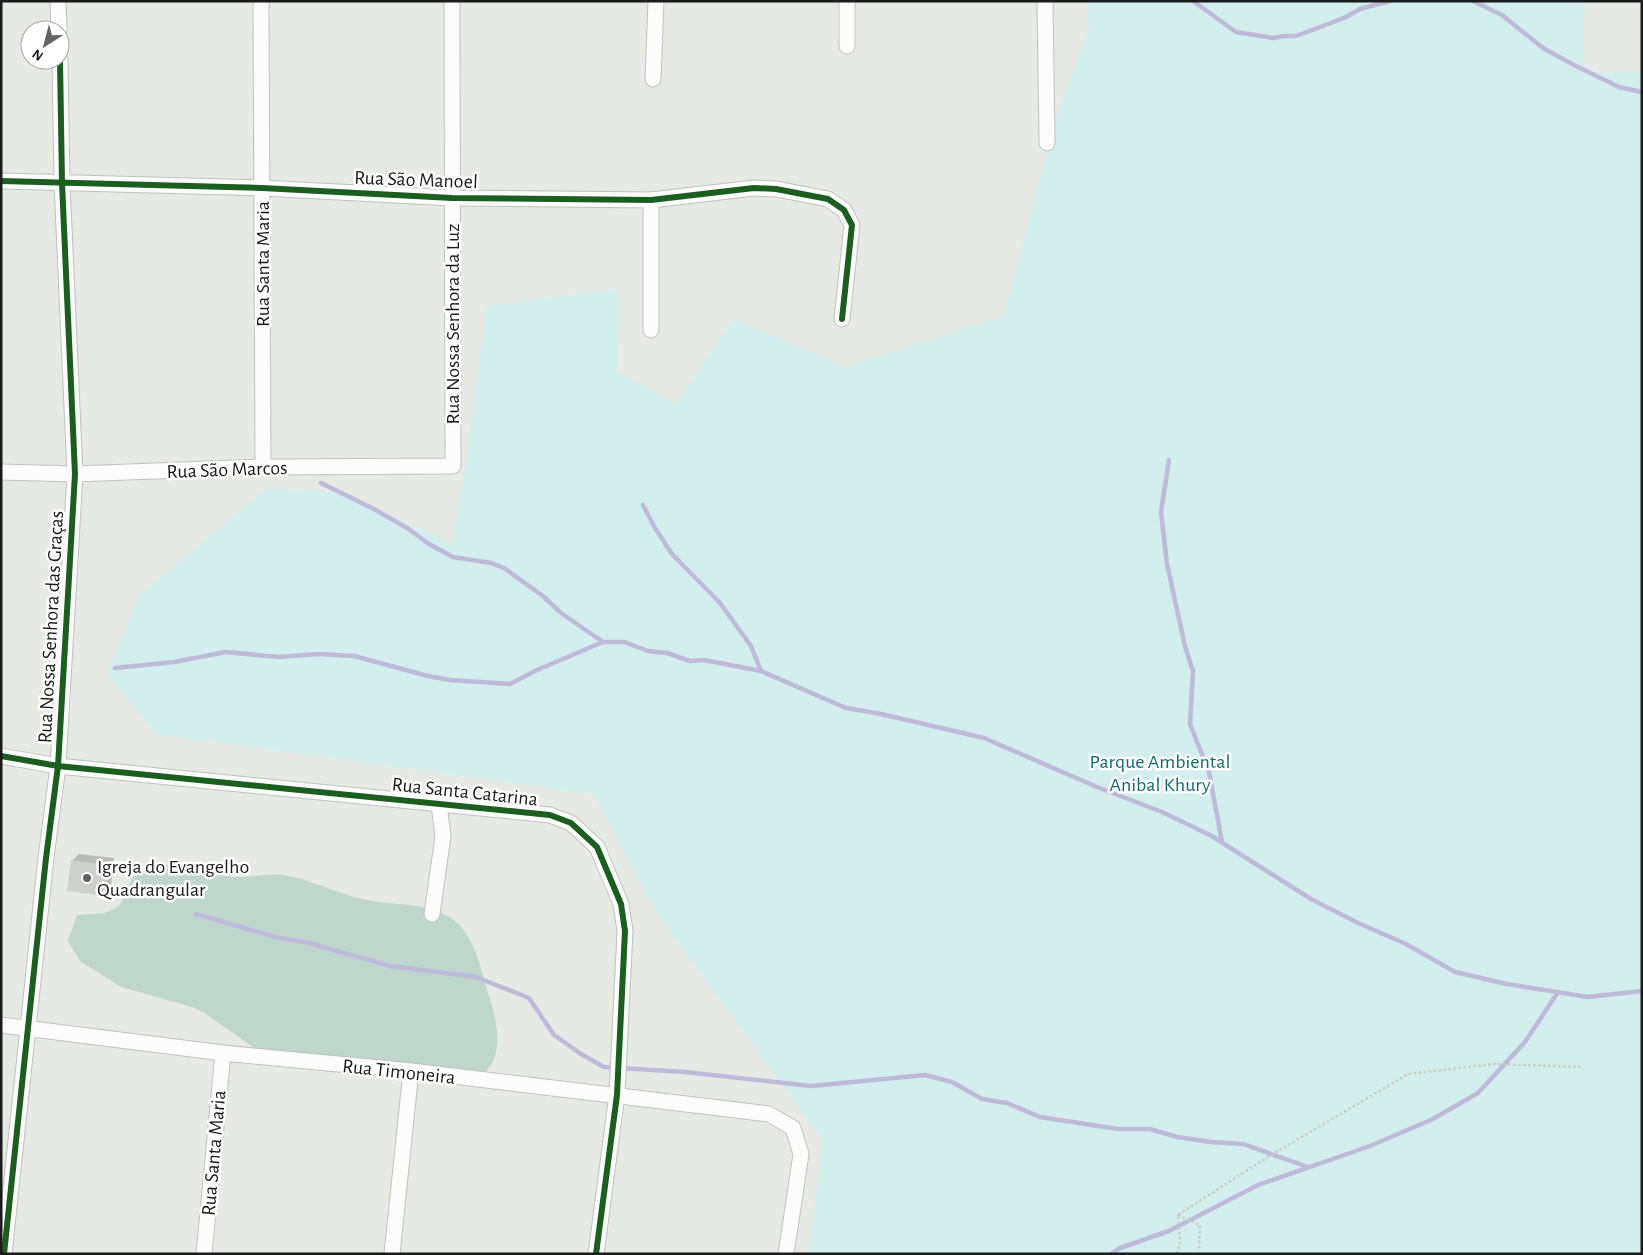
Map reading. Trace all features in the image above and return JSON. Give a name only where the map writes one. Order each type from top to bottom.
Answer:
[{"type":"street","points":[[58,1],[59,20]]},
{"type":"street","name":"Rua Santa Maria","points":[[261,1],[263,467]]},
{"type":"street","name":"Rua Nossa Senhora da Luz","points":[[452,1],[453,466]]},
{"type":"street","points":[[653,79],[656,1]]},
{"type":"street","points":[[847,1],[847,46]]},
{"type":"street","points":[[1045,1],[1047,143]]},
{"type":"street","name":"Rua Nossa Senhora das Graças","points":[[4,1254],[46,858],[58,766],[75,474],[62,183],[60,70]]},
{"type":"street","name":"Rua São Manoel","points":[[1,180],[262,188],[452,198],[652,200],[754,188],[776,189],[828,199],[844,210],[852,225],[842,319]]},
{"type":"street","points":[[651,330],[652,200]]},
{"type":"street","name":"Rua São Marcos","points":[[1,472],[75,474],[263,467],[453,466]]},
{"type":"street","name":"Rua Santa Catarina","points":[[1,756],[58,766],[550,816],[571,823],[597,847],[622,904],[625,931],[616,1095],[596,1254]]},
{"type":"street","points":[[432,914],[443,836],[440,804]]},
{"type":"street","name":"Rua Timoneira","points":[[1,1024],[223,1053],[411,1072],[768,1114],[793,1128],[801,1154],[786,1254]]},
{"type":"street","name":"Rua Santa Maria","points":[[204,1254],[223,1053]]},
{"type":"street","points":[[392,1254],[411,1072]]},
{"type":"path","points":[[1178,1215],[1263,1160],[1408,1074],[1493,1064],[1581,1067]]},
{"type":"path","points":[[1178,1215],[1200,1225],[1199,1251]]},
{"type":"path","points":[[1177,1254],[1180,1241],[1178,1215]]},
{"type":"green space","name":"Parque Ambiental Anibal Khury","points":[[1087,1],[1585,1],[1583,73],[1642,72],[1642,1254],[809,1254],[823,1140],[656,912],[594,794],[156,734],[107,674],[140,595],[267,488],[342,493],[452,544],[464,480],[487,306],[618,289],[617,371],[676,404],[733,319],[845,367],[1004,316],[1057,116],[1089,31]]},
{"type":"green space","points":[[154,863],[236,877],[289,876],[361,899],[426,908],[446,915],[455,921],[468,936],[480,964],[497,1030],[496,1052],[491,1064],[484,1075],[263,1054],[203,1012],[192,1007],[121,987],[80,961],[68,941],[77,915],[105,913],[119,906],[134,875]]},
{"type":"building","name":"Igreja do Evangelho Quadrangular","points":[[71,860],[108,865],[104,896],[67,891]]},
{"type":"waterway","points":[[1193,1],[1236,32],[1274,38],[1296,36],[1344,18],[1360,9],[1390,1]]},
{"type":"waterway","points":[[1473,1],[1502,15],[1543,48],[1572,64],[1619,87],[1642,92]]},
{"type":"waterway","points":[[1169,460],[1161,512],[1167,564],[1185,646],[1193,671],[1190,724],[1209,772],[1222,842]]},
{"type":"waterway","points":[[321,483],[374,509],[453,557],[491,563],[504,568],[543,596],[561,613],[603,642]]},
{"type":"waterway","points":[[643,505],[672,554],[720,603],[751,646],[761,671]]},
{"type":"waterway","points":[[115,668],[174,662],[226,652],[278,657],[318,654],[354,656],[450,680],[510,684],[537,670],[603,642],[624,642],[648,651],[667,653],[690,661],[704,660],[761,671],[846,708],[881,714],[984,738],[1097,787],[1162,812],[1210,835],[1311,899],[1358,923],[1406,944],[1455,972],[1507,984],[1588,997],[1642,991]]},
{"type":"waterway","points":[[196,914],[275,937],[309,943],[390,966],[476,977],[529,998],[554,1035],[604,1067],[685,1072],[811,1086],[925,1075],[952,1082],[982,1099],[1007,1103],[1040,1117],[1118,1129],[1150,1129],[1177,1137],[1243,1144],[1308,1167]]},
{"type":"waterway","points":[[1111,1254],[1120,1248],[1169,1231],[1258,1185],[1370,1146],[1433,1119],[1478,1093],[1525,1042],[1558,992]]},
{"type":"cycle path","points":[[4,1254],[46,858],[58,766],[75,474],[62,183],[60,70]]},
{"type":"cycle path","points":[[1,181],[262,188],[452,198],[651,200],[754,188],[776,189],[828,199],[844,210],[852,225],[842,319]]},
{"type":"cycle path","points":[[1,756],[58,766],[550,815],[571,823],[597,847],[621,904],[625,931],[617,1095],[596,1254]]},
{"type":"place","name":"Igreja do Evangelho Quadrangular","points":[[87,878]]}]
